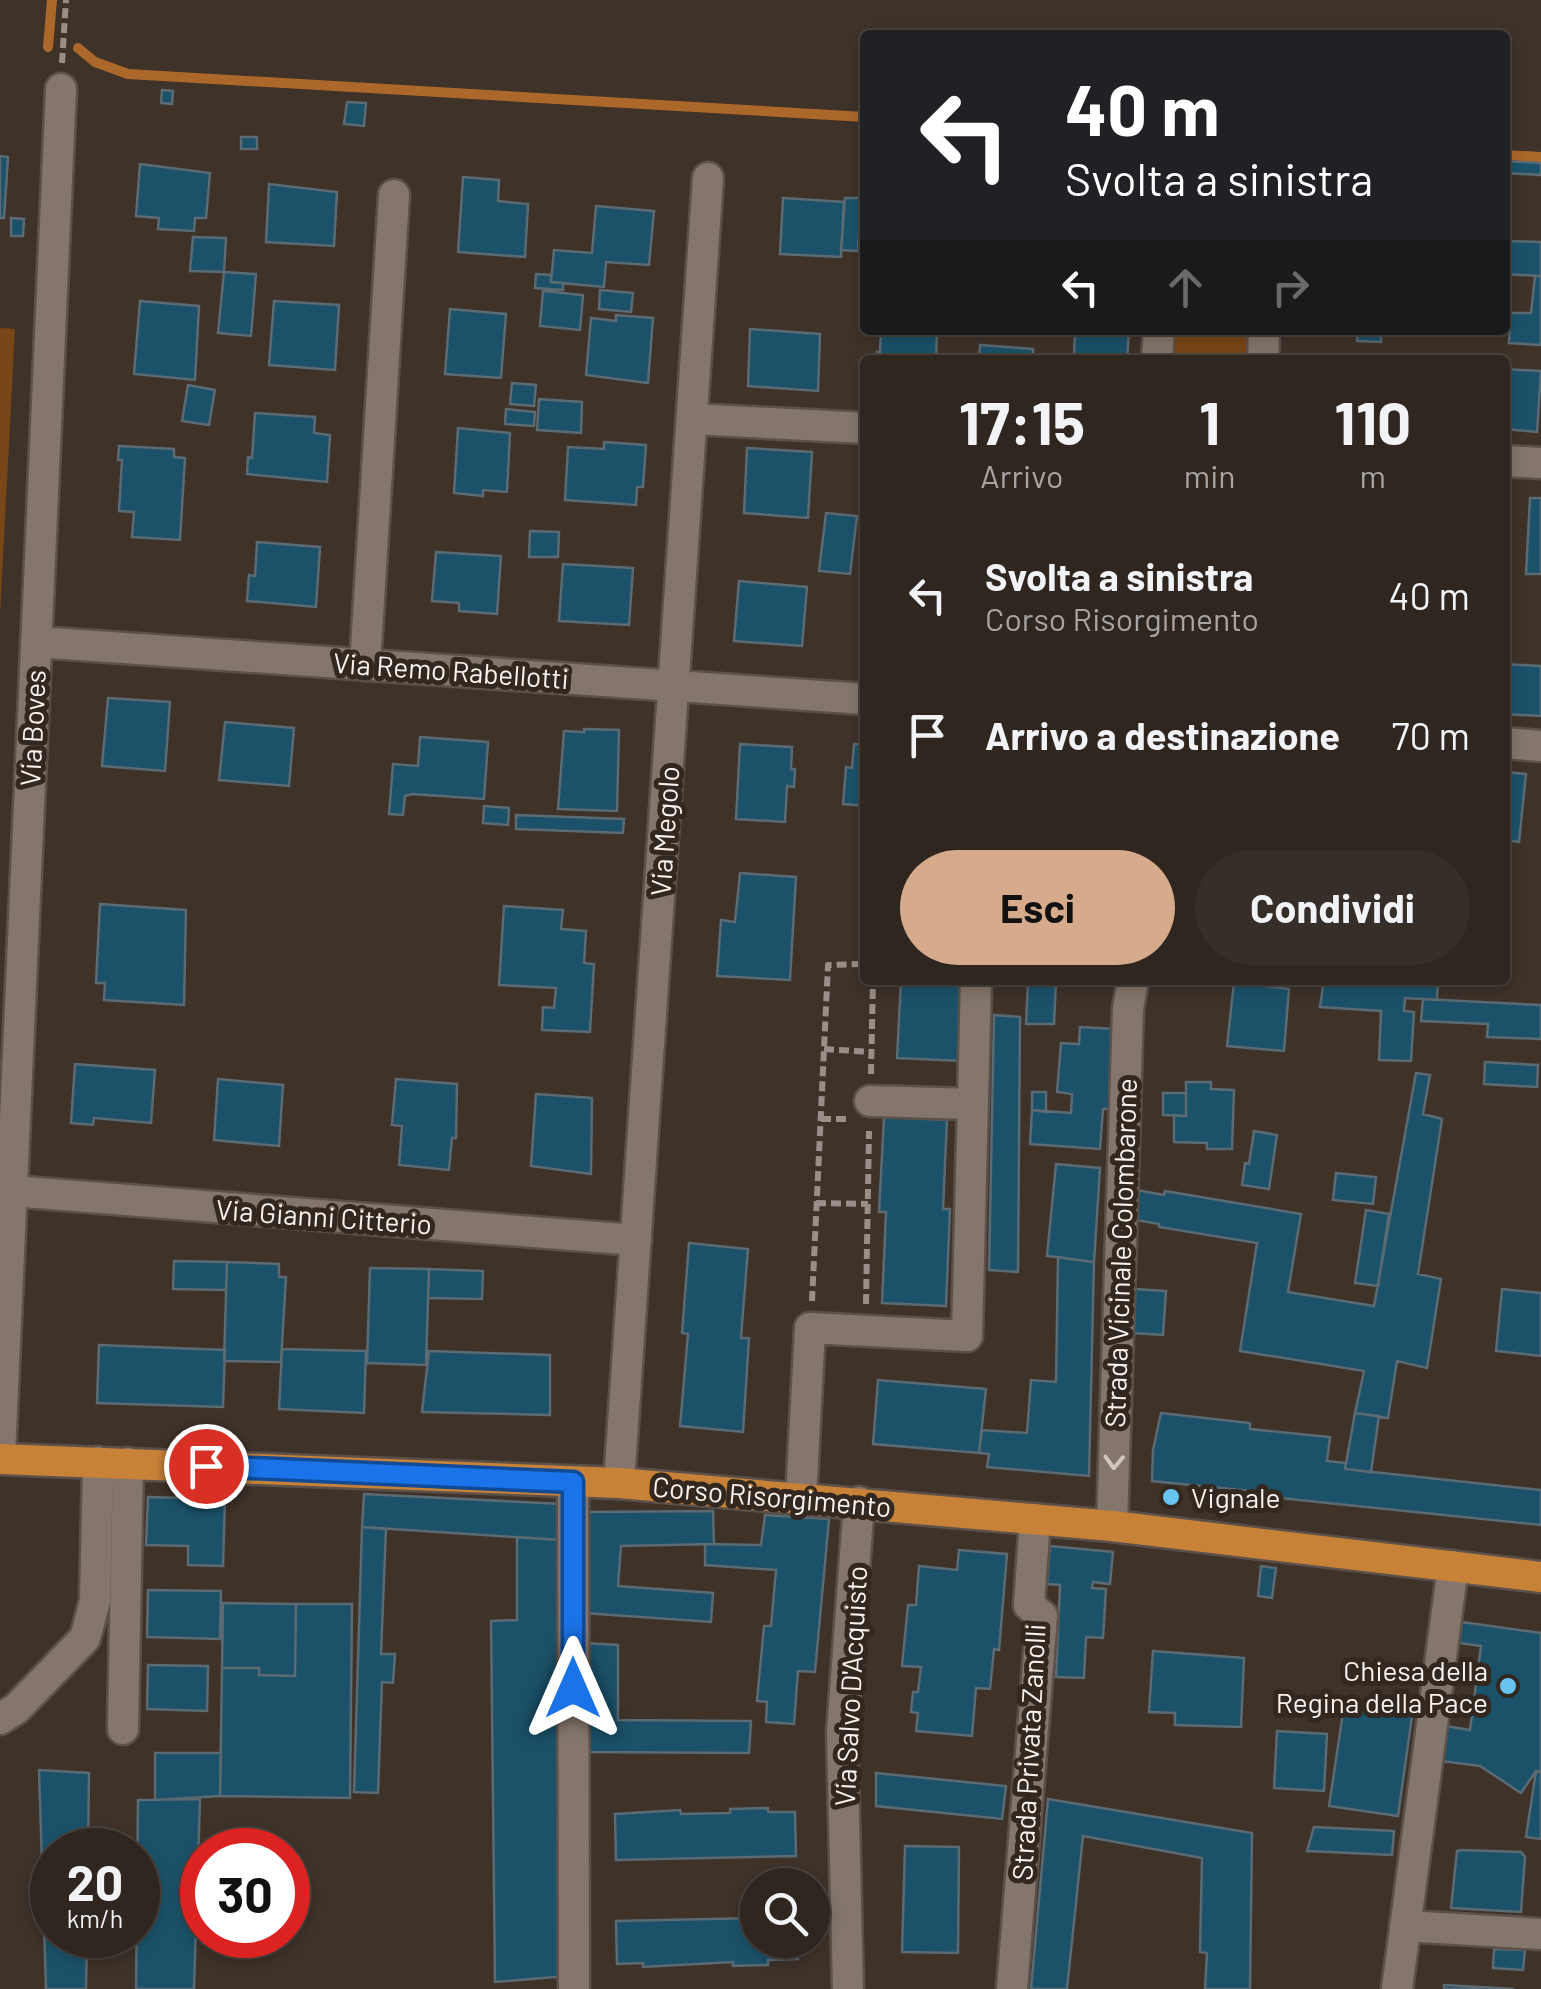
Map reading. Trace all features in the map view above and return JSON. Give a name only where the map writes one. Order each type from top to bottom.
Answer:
[{"type":"main road","name":"Corso Risorgimento","points":[[0,1457],[619,1483],[1112,1526],[1541,1577]]},
{"type":"street","name":"Via Boves","points":[[0,1457],[61,89]]},
{"type":"street","name":"Via Megolo","points":[[619,1483],[708,178]]},
{"type":"street","points":[[366,664],[394,194]]},
{"type":"street","points":[[692,419],[860,428]]},
{"type":"street","points":[[1510,461],[1541,463]]},
{"type":"street","name":"Via Remo Rabellotti","points":[[36,642],[860,699]]},
{"type":"street","points":[[1510,743],[1541,746]]},
{"type":"street","points":[[801,1498],[810,1328],[966,1336],[976,985]]},
{"type":"street","name":"Strada Vicinale Colombarone","points":[[1112,1526],[1128,1010],[1132,985]]},
{"type":"street","points":[[870,1101],[972,1104]]},
{"type":"street","name":"Via Gianni Citterio","points":[[12,1191],[636,1240]]},
{"type":"street","points":[[0,1719],[16,1710],[84,1638],[95,1601],[113,1463]]},
{"type":"street","points":[[113,1463],[123,1729]]},
{"type":"street","points":[[573,1482],[574,1989]]},
{"type":"street","name":"Via Salvo D'Acquisto","points":[[848,1989],[842,1732],[859,1502]]},
{"type":"street","name":"Strada Privata Zanolli","points":[[1012,1989],[1042,1616],[1029,1605],[1034,1519]]},
{"type":"street","points":[[1397,1989],[1454,1566]]},
{"type":"street","points":[[1406,1926],[1541,1934]]},
{"type":"path","points":[[61,89],[66,0]]},
{"type":"path","points":[[810,1328],[828,964],[860,964]]},
{"type":"path","points":[[865,1331],[873,985]]},
{"type":"path","points":[[824,1049],[871,1052]]},
{"type":"path","points":[[816,1202],[868,1204]]},
{"type":"shaded area","points":[[0,328],[15,329],[0,614]]},
{"type":"shaded area","points":[[1176,335],[1253,335],[1251,355],[1174,355]]},
{"type":"building","points":[[162,90],[173,91],[172,104],[161,103]]},
{"type":"building","points":[[347,102],[366,103],[364,126],[344,124]]},
{"type":"building","points":[[241,137],[257,137],[257,149],[241,149]]},
{"type":"building","points":[[0,156],[8,157],[4,218],[0,218]]},
{"type":"building","points":[[1510,161],[1541,163],[1541,175],[1510,173]]},
{"type":"building","points":[[140,164],[210,173],[206,218],[195,218],[194,231],[158,229],[159,218],[136,216]]},
{"type":"building","points":[[463,177],[499,180],[498,201],[528,204],[525,257],[458,252]]},
{"type":"building","points":[[269,184],[337,192],[334,246],[266,242]]},
{"type":"building","points":[[783,198],[844,202],[841,257],[780,254]]},
{"type":"building","points":[[845,198],[860,198],[858,251],[841,250]]},
{"type":"building","points":[[596,206],[654,211],[649,265],[606,262],[604,287],[551,282],[554,250],[592,253]]},
{"type":"building","points":[[11,218],[24,219],[23,236],[11,236]]},
{"type":"building","points":[[193,237],[226,238],[224,272],[190,271]]},
{"type":"building","points":[[1510,241],[1541,242],[1541,276],[1510,274]]},
{"type":"building","points":[[224,272],[256,274],[251,336],[218,333]]},
{"type":"building","points":[[536,274],[551,275],[551,282],[563,283],[563,290],[535,288]]},
{"type":"building","points":[[1535,276],[1541,276],[1541,345],[1509,343],[1511,313],[1531,313]]},
{"type":"building","points":[[600,290],[633,293],[631,312],[599,309]]},
{"type":"building","points":[[543,291],[583,295],[580,330],[540,326]]},
{"type":"building","points":[[140,301],[199,306],[195,380],[134,374]]},
{"type":"building","points":[[274,301],[339,305],[335,370],[269,365]]},
{"type":"building","points":[[450,309],[506,314],[501,378],[445,374]]},
{"type":"building","points":[[616,315],[653,318],[648,383],[586,375],[591,318],[616,321]]},
{"type":"building","points":[[750,329],[820,334],[818,391],[748,386]]},
{"type":"building","points":[[881,335],[937,335],[936,355],[877,355]]},
{"type":"building","points":[[1075,335],[1129,335],[1127,355],[1074,355]]},
{"type":"building","points":[[1358,335],[1381,335],[1381,342],[1357,341]]},
{"type":"building","points":[[980,345],[1033,349],[1033,355],[979,355]]},
{"type":"building","points":[[1510,369],[1541,371],[1537,432],[1510,429]]},
{"type":"building","points":[[512,383],[536,385],[534,406],[510,404]]},
{"type":"building","points":[[188,385],[215,390],[209,425],[182,421]]},
{"type":"building","points":[[539,399],[582,402],[581,433],[537,430]]},
{"type":"building","points":[[506,409],[535,412],[534,426],[505,424]]},
{"type":"building","points":[[255,413],[315,417],[314,433],[330,435],[327,482],[247,474]]},
{"type":"building","points":[[458,428],[510,433],[507,492],[483,490],[483,496],[454,493]]},
{"type":"building","points":[[604,442],[646,445],[643,487],[637,487],[636,505],[565,500],[568,447],[604,449]]},
{"type":"building","points":[[119,446],[174,449],[174,457],[185,458],[180,540],[132,537],[134,512],[119,511]]},
{"type":"building","points":[[747,448],[812,452],[808,518],[744,513]]},
{"type":"building","points":[[1530,498],[1541,498],[1541,574],[1526,574]]},
{"type":"building","points":[[826,513],[857,516],[850,574],[819,571]]},
{"type":"building","points":[[530,531],[559,532],[558,557],[529,557]]},
{"type":"building","points":[[257,542],[320,547],[316,607],[247,601],[249,575],[255,576]]},
{"type":"building","points":[[436,552],[501,556],[497,614],[459,611],[459,603],[432,601]]},
{"type":"building","points":[[563,564],[633,568],[629,625],[559,621]]},
{"type":"building","points":[[739,581],[807,587],[802,646],[734,641]]},
{"type":"building","points":[[1510,664],[1541,666],[1541,716],[1510,714]]},
{"type":"building","points":[[108,698],[170,702],[165,771],[102,766]]},
{"type":"building","points":[[225,722],[294,728],[289,786],[219,780]]},
{"type":"building","points":[[619,730],[617,811],[558,809],[564,731]]},
{"type":"building","points":[[420,737],[488,742],[484,799],[412,794],[405,796],[403,815],[389,814],[393,764],[418,766]]},
{"type":"building","points":[[740,744],[792,747],[794,787],[787,786],[785,822],[736,819]]},
{"type":"building","points":[[854,744],[860,745],[860,806],[843,804],[846,767],[852,768]]},
{"type":"building","points":[[1510,772],[1526,774],[1519,842],[1510,841]]},
{"type":"building","points":[[484,806],[509,808],[508,825],[483,823]]},
{"type":"building","points":[[516,815],[624,819],[623,833],[516,829]]},
{"type":"building","points":[[740,873],[796,877],[790,980],[717,976],[721,920],[735,922]]},
{"type":"building","points":[[100,904],[186,910],[184,1005],[104,1000],[105,983],[96,983]]},
{"type":"building","points":[[504,906],[563,910],[561,929],[586,931],[584,963],[594,964],[590,1032],[542,1030],[543,1007],[554,1008],[556,988],[499,985]]},
{"type":"building","points":[[901,985],[965,985],[962,1061],[897,1058]]},
{"type":"building","points":[[1028,985],[1056,985],[1054,1024],[1026,1024]]},
{"type":"building","points":[[1234,985],[1289,989],[1284,1051],[1227,1046]]},
{"type":"building","points":[[1323,985],[1438,985],[1437,1000],[1405,998],[1404,1011],[1414,1012],[1411,1061],[1379,1060],[1381,1011],[1320,1007]]},
{"type":"building","points":[[1423,999],[1541,1005],[1541,1039],[1487,1037],[1488,1024],[1421,1021]]},
{"type":"building","points":[[994,1015],[1020,1017],[1018,1272],[989,1270]]},
{"type":"building","points":[[1080,1027],[1115,1029],[1109,1109],[1103,1109],[1100,1149],[1030,1144],[1032,1110],[1071,1113],[1072,1094],[1057,1092],[1061,1043],[1079,1044]]},
{"type":"building","points":[[1485,1062],[1538,1065],[1537,1087],[1484,1084]]},
{"type":"building","points":[[75,1064],[155,1070],[151,1123],[94,1118],[93,1125],[71,1123]]},
{"type":"building","points":[[1416,1073],[1430,1075],[1423,1114],[1442,1119],[1418,1274],[1441,1279],[1427,1368],[1397,1361],[1388,1418],[1355,1413],[1364,1371],[1240,1351],[1257,1243],[1136,1220],[1137,1190],[1164,1195],[1165,1191],[1301,1214],[1288,1292],[1374,1306]]},
{"type":"building","points":[[218,1079],[283,1085],[279,1146],[214,1140]]},
{"type":"building","points":[[396,1079],[457,1084],[456,1138],[452,1138],[449,1170],[399,1165],[402,1126],[392,1125]]},
{"type":"building","points":[[1186,1082],[1211,1082],[1211,1089],[1234,1090],[1232,1149],[1174,1142],[1174,1115],[1186,1116]]},
{"type":"building","points":[[1032,1092],[1046,1092],[1046,1112],[1032,1110]]},
{"type":"building","points":[[1163,1093],[1186,1093],[1186,1116],[1163,1115]]},
{"type":"building","points":[[536,1094],[592,1098],[591,1174],[531,1166]]},
{"type":"building","points":[[884,1117],[947,1120],[943,1209],[950,1209],[946,1306],[882,1303],[886,1212],[879,1212]]},
{"type":"building","points":[[1254,1131],[1277,1135],[1269,1189],[1242,1185]]},
{"type":"building","points":[[1056,1164],[1100,1168],[1094,1262],[1047,1256]]},
{"type":"building","points":[[1336,1173],[1376,1177],[1373,1204],[1333,1200]]},
{"type":"building","points":[[1366,1210],[1389,1214],[1378,1286],[1355,1283]]},
{"type":"building","points":[[689,1243],[748,1249],[741,1338],[749,1338],[743,1432],[680,1426],[688,1334],[682,1333]]},
{"type":"building","points":[[1058,1257],[1094,1262],[1089,1476],[987,1467],[989,1454],[979,1453],[982,1430],[1027,1433],[1031,1380],[1056,1382]]},
{"type":"building","points":[[174,1261],[227,1262],[226,1290],[173,1289]]},
{"type":"building","points":[[227,1262],[279,1264],[279,1277],[286,1277],[281,1362],[224,1361]]},
{"type":"building","points":[[370,1268],[429,1269],[426,1365],[367,1363]]},
{"type":"building","points":[[429,1269],[483,1271],[482,1299],[428,1298]]},
{"type":"building","points":[[1134,1289],[1166,1291],[1163,1335],[1131,1333]]},
{"type":"building","points":[[1502,1289],[1541,1293],[1541,1356],[1496,1351]]},
{"type":"building","points":[[99,1345],[225,1350],[223,1407],[97,1403]]},
{"type":"building","points":[[282,1349],[366,1351],[364,1413],[279,1409]]},
{"type":"building","points":[[429,1351],[550,1355],[550,1415],[422,1412]]},
{"type":"building","points":[[878,1380],[986,1389],[979,1453],[873,1444]]},
{"type":"building","points":[[1161,1413],[1250,1423],[1250,1429],[1330,1437],[1327,1461],[1346,1463],[1345,1469],[1541,1490],[1541,1525],[1152,1481],[1153,1450]]},
{"type":"building","points":[[1355,1413],[1379,1416],[1371,1472],[1345,1469]]},
{"type":"building","points":[[364,1494],[562,1504],[559,1540],[362,1527]]},
{"type":"building","points":[[148,1497],[225,1499],[223,1566],[188,1565],[188,1546],[146,1545]]},
{"type":"building","points":[[713,1511],[714,1544],[621,1546],[618,1586],[713,1593],[711,1622],[584,1613],[586,1512]]},
{"type":"building","points":[[765,1515],[829,1519],[815,1672],[798,1671],[794,1724],[766,1722],[767,1702],[757,1701],[764,1626],[771,1626],[776,1570],[705,1565],[705,1544],[761,1545]]},
{"type":"building","points":[[362,1527],[386,1529],[381,1654],[395,1654],[393,1683],[382,1682],[378,1793],[354,1792]]},
{"type":"building","points":[[517,1537],[559,1540],[566,1976],[495,1982],[491,1621],[517,1620]]},
{"type":"building","points":[[1050,1546],[1113,1552],[1110,1584],[1093,1582],[1092,1588],[1106,1589],[1103,1638],[1086,1637],[1084,1678],[1056,1677],[1060,1585],[1047,1584]]},
{"type":"building","points":[[959,1550],[1007,1554],[999,1650],[994,1649],[990,1689],[976,1688],[972,1736],[916,1731],[918,1713],[911,1712],[921,1667],[902,1666],[908,1605],[916,1605],[919,1566],[957,1570]]},
{"type":"building","points":[[1261,1566],[1276,1568],[1272,1598],[1258,1596]]},
{"type":"building","points":[[148,1590],[221,1591],[220,1639],[147,1637]]},
{"type":"building","points":[[223,1603],[296,1604],[295,1676],[259,1675],[259,1668],[222,1668]]},
{"type":"building","points":[[296,1604],[352,1604],[350,1798],[220,1796],[222,1668],[259,1668],[259,1675],[295,1676]]},
{"type":"building","name":"Chiesa della Regina della Pace","points":[[1462,1622],[1541,1633],[1541,1772],[1536,1771],[1521,1793],[1480,1766],[1441,1761],[1446,1726],[1470,1730],[1481,1646],[1459,1643]]},
{"type":"building","points":[[585,1643],[618,1645],[618,1720],[751,1721],[749,1753],[585,1752]]},
{"type":"building","points":[[1153,1651],[1244,1658],[1241,1727],[1175,1725],[1175,1713],[1149,1712]]},
{"type":"building","points":[[148,1665],[208,1666],[207,1711],[147,1709]]},
{"type":"building","points":[[1344,1706],[1412,1716],[1398,1816],[1329,1806]]},
{"type":"building","points":[[1277,1731],[1327,1734],[1324,1791],[1274,1788]]},
{"type":"building","points":[[155,1753],[221,1753],[220,1796],[155,1800]]},
{"type":"building","points":[[39,1770],[89,1773],[88,1828],[41,1828]]},
{"type":"building","points":[[1536,1771],[1541,1772],[1541,1839],[1526,1837]]},
{"type":"building","points":[[876,1773],[1006,1786],[1002,1819],[876,1806]]},
{"type":"building","points":[[200,1799],[199,1828],[180,1828],[180,1958],[195,1958],[194,1989],[136,1989],[136,1958],[160,1958],[160,1828],[138,1828],[138,1800]]},
{"type":"building","points":[[1048,1799],[1252,1833],[1250,1989],[1205,1989],[1207,1953],[1200,1952],[1202,1858],[1083,1836],[1067,1989],[1031,1989]]},
{"type":"building","points":[[768,1808],[768,1812],[795,1812],[796,1856],[616,1860],[615,1814],[680,1810],[681,1814],[730,1813],[730,1809]]},
{"type":"building","points":[[1314,1827],[1394,1831],[1392,1855],[1307,1851]]},
{"type":"building","points":[[905,1846],[959,1847],[958,1953],[902,1952]]},
{"type":"building","points":[[1457,1851],[1521,1852],[1525,1857],[1521,1912],[1451,1908]]},
{"type":"building","points":[[740,1918],[740,1958],[798,1959],[733,1966],[733,1962],[643,1967],[643,1963],[617,1964],[616,1921]]},
{"type":"building","points":[[1494,1949],[1525,1950],[1523,1970],[1493,1968]]},
{"type":"building","points":[[45,1958],[87,1958],[86,1989],[46,1989]]},
{"type":"building","points":[[1444,1985],[1514,1989],[1444,1989]]},
{"type":"waterway","points":[[48,47],[52,0]]},
{"type":"waterway","points":[[78,48],[95,62],[128,74],[860,117]]},
{"type":"waterway","points":[[1510,155],[1541,157]]},
{"type":"place","name":"Vignale","points":[[1171,1497]]},
{"type":"place","name":"Chiesa della Regina della Pace","points":[[1508,1686]]},
{"type":"route","points":[[206,1466],[573,1482],[573,1688]]}]
